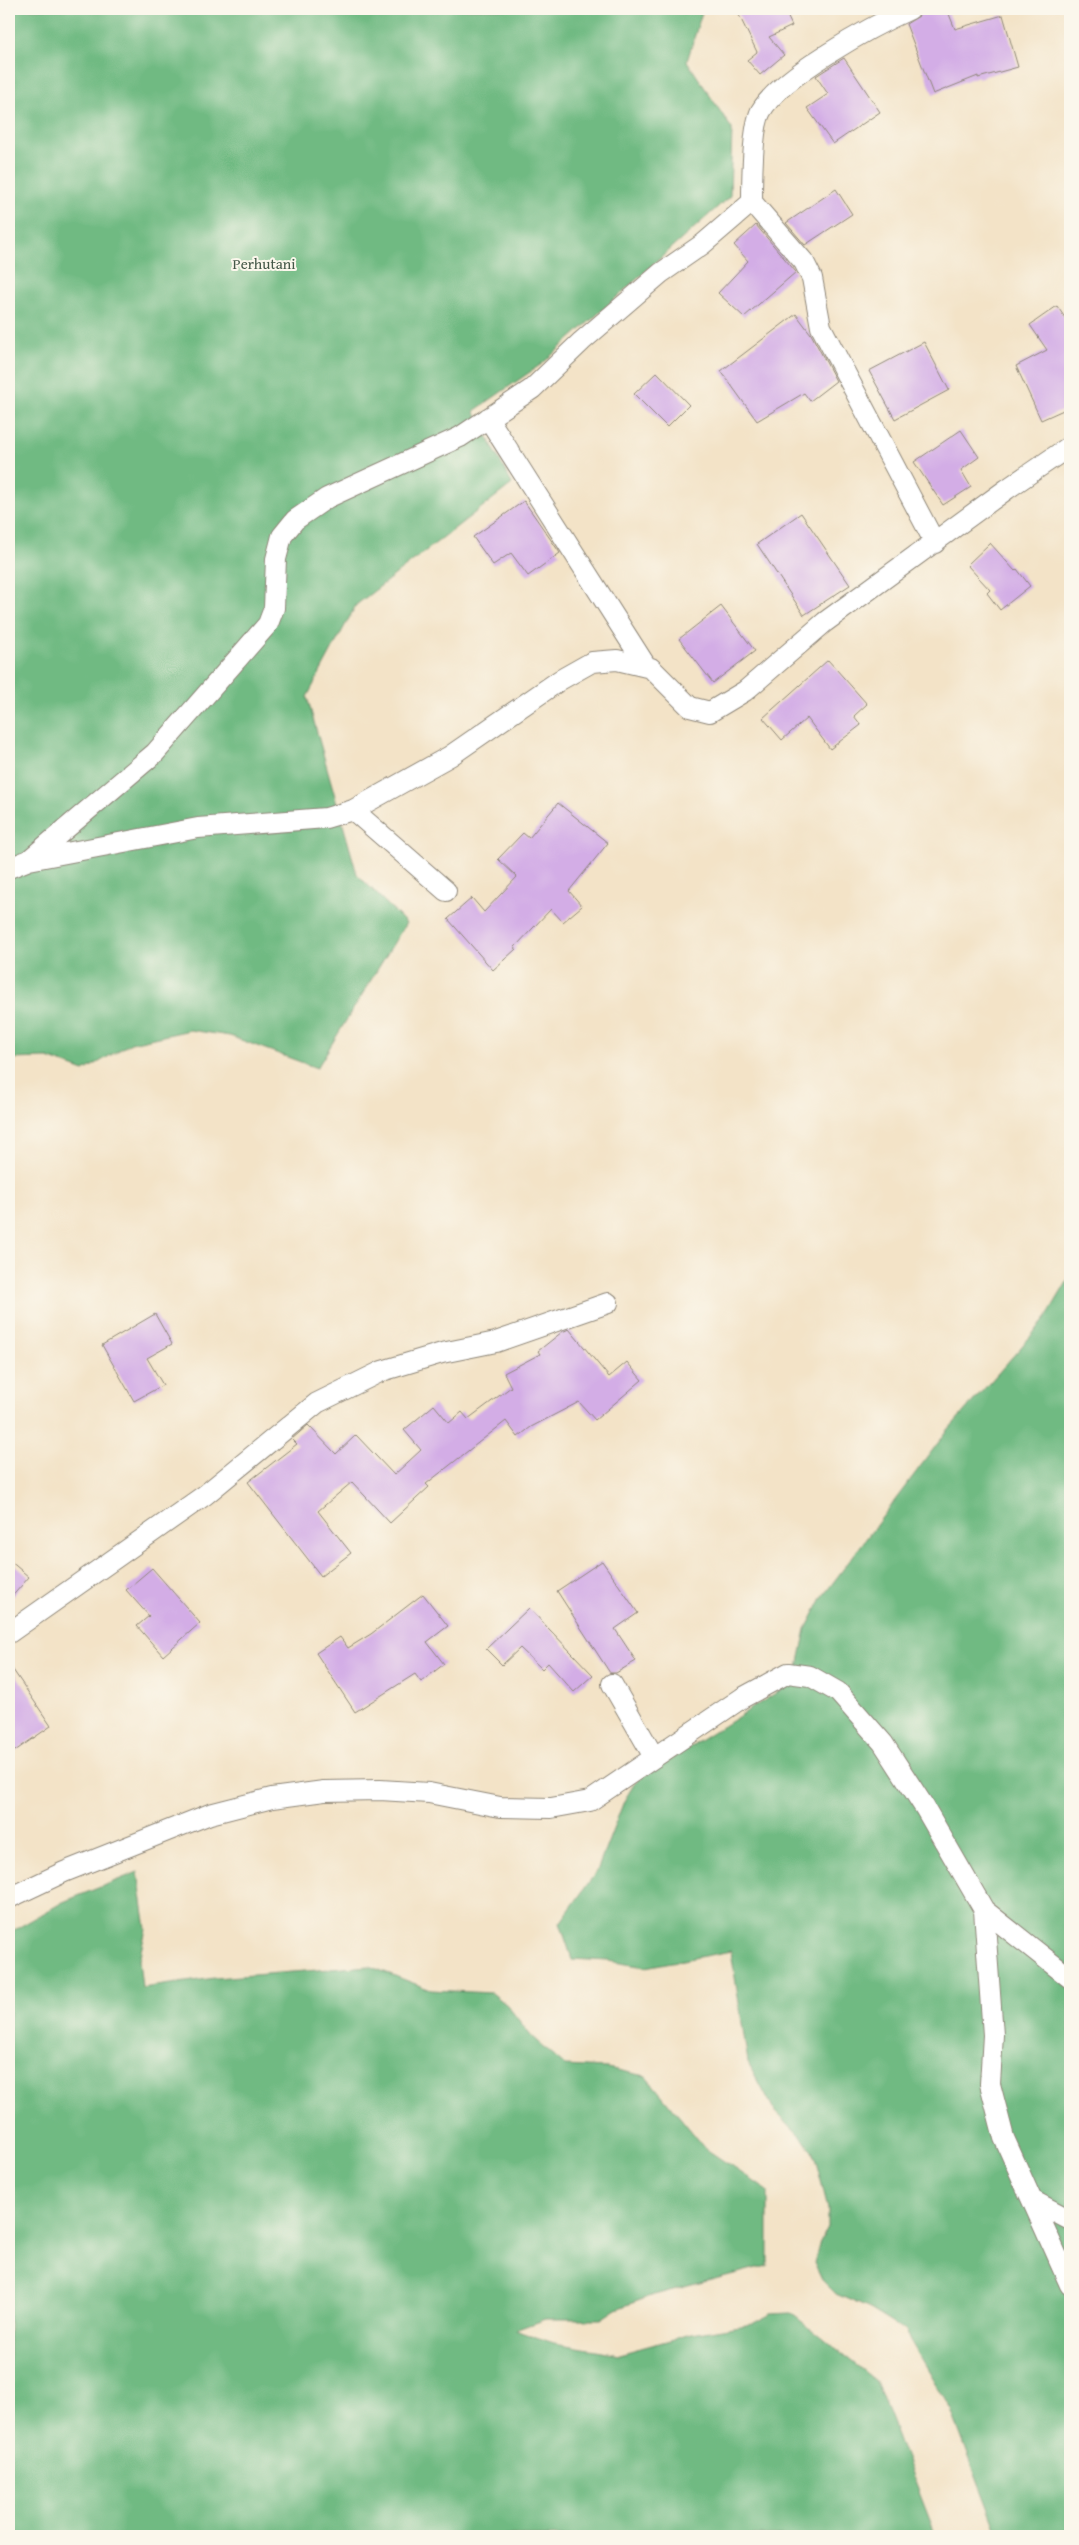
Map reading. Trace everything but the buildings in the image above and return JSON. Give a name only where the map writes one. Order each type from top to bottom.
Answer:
[{"type":"street","points":[[910,9],[854,37],[783,86],[760,112],[754,148],[752,202],[804,262],[812,278],[821,327],[935,543]]},
{"type":"street","points":[[29,860],[155,753],[268,624],[274,608],[276,559],[282,536],[296,520],[327,498],[460,437],[532,389],[589,335],[661,273],[703,244],[752,202]]},
{"type":"street","points":[[488,418],[646,666]]},
{"type":"street","points":[[9,868],[29,860],[198,828],[326,818],[353,810],[450,756],[560,680],[592,662],[617,660],[651,668],[690,707],[710,712],[745,692],[825,622],[1007,489],[1070,446]]},
{"type":"street","points":[[353,810],[446,891]]},
{"type":"street","points":[[9,1634],[206,1495],[317,1403],[382,1371],[442,1353],[496,1342],[608,1304]]},
{"type":"street","points":[[9,1898],[64,1872],[210,1814],[272,1798],[324,1791],[380,1790],[429,1793],[500,1807],[551,1808],[590,1801],[742,1698],[788,1673],[810,1676],[838,1692],[883,1743],[925,1808],[984,1910],[1070,1978]]},
{"type":"street","points":[[612,1684],[654,1757]]},
{"type":"street","points":[[984,1910],[993,2035],[990,2084],[1004,2138],[1070,2285]]},
{"type":"street","points":[[1032,2200],[1070,2220]]},
{"type":"green space","name":"Perhutani","points":[[9,9],[703,9],[687,61],[732,129],[730,196],[543,363],[474,411],[512,484],[356,605],[307,697],[357,874],[406,923],[317,1068],[230,1036],[190,1030],[131,1043],[84,1071],[48,1058],[9,1059]]},
{"type":"green space","points":[[1070,1277],[1070,2536],[999,2536],[951,2410],[904,2330],[870,2309],[836,2294],[822,2280],[814,2263],[819,2244],[828,2227],[828,2208],[813,2150],[773,2109],[748,2062],[731,1951],[645,1967],[608,1961],[572,1959],[560,1923],[597,1871],[624,1801],[636,1781],[795,1681],[806,1629],[823,1596],[947,1431],[1044,1321]]},
{"type":"green space","points":[[138,1872],[146,1929],[139,1960],[142,1988],[215,1978],[369,1966],[431,1990],[492,1993],[507,2005],[531,2036],[565,2066],[607,2068],[646,2076],[706,2149],[768,2191],[768,2265],[654,2295],[616,2309],[601,2319],[545,2319],[515,2330],[554,2343],[619,2354],[692,2334],[752,2324],[771,2314],[791,2313],[876,2381],[936,2536],[9,2536],[9,1933],[63,1902]]}]
